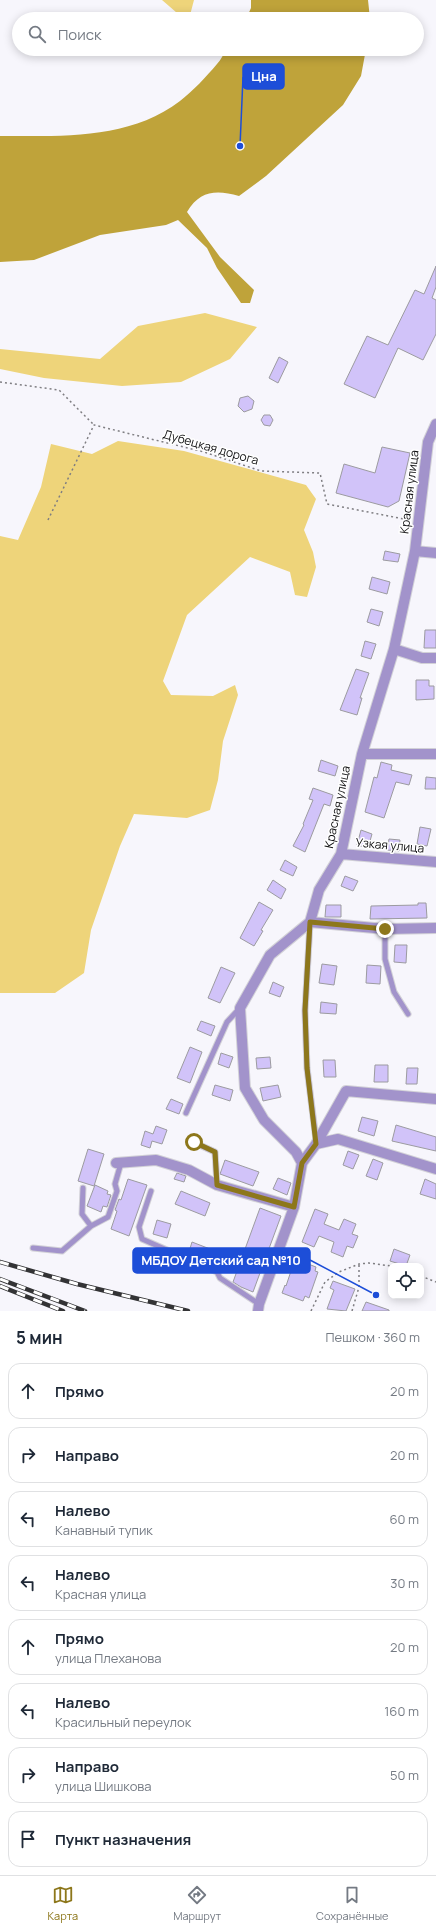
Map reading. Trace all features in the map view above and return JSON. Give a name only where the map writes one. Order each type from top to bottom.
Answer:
[{"type":"street","name":"Красная улица","points":[[310,922],[319,890],[342,854],[362,754],[394,649],[414,551],[428,442],[436,424]]},
{"type":"street","points":[[414,551],[436,553]]},
{"type":"street","points":[[394,649],[422,658],[436,658]]},
{"type":"street","points":[[362,754],[436,754]]},
{"type":"street","name":"Узкая улица","points":[[342,854],[436,862]]},
{"type":"street","points":[[302,1163],[296,1152],[264,1120],[245,1088],[240,1008],[270,955],[310,922],[385,929],[436,928]]},
{"type":"street","points":[[258,1308],[294,1207],[302,1163],[316,1144],[346,1091],[436,1099]]},
{"type":"street","points":[[316,1144],[338,1139],[436,1169]]},
{"type":"street","points":[[118,1163],[156,1160],[189,1170],[217,1185],[294,1207]]},
{"type":"lane","points":[[310,922],[305,1018],[307,1068],[316,1144]]},
{"type":"lane","points":[[385,929],[385,959],[394,992],[408,1014]]},
{"type":"lane","points":[[186,1113],[227,1022],[240,1008]]},
{"type":"lane","points":[[194,1142],[215,1152],[217,1185]]},
{"type":"lane","points":[[33,1248],[62,1251],[91,1226],[108,1216],[117,1191],[115,1184],[118,1163]]},
{"type":"lane","points":[[83,1188],[82,1214],[91,1226]]},
{"type":"lane","points":[[151,1191],[138,1227],[142,1239],[217,1272],[220,1278],[258,1308]]},
{"type":"path","points":[[0,382],[59,390],[94,425],[48,520]]},
{"type":"path","name":"Дубецкая дорога","points":[[94,425],[204,452],[261,471],[320,473],[327,504],[418,522]]},
{"type":"path","points":[[311,1311],[325,1282],[338,1272],[359,1264],[369,1263],[388,1266]]},
{"type":"path","points":[[352,1311],[359,1287],[359,1264]]},
{"type":"path","points":[[424,1277],[436,1282]]},
{"type":"shaded area","points":[[162,0],[194,0],[191,12],[176,12]]},
{"type":"shaded area","points":[[251,0],[368,0],[369,12],[249,12]]},
{"type":"shaded area","points":[[223,56],[365,56],[361,76],[343,105],[266,176],[239,196],[216,193],[203,196],[192,205],[187,212],[220,257],[254,290],[250,303],[241,303],[217,268],[207,248],[178,220],[166,225],[100,235],[34,260],[0,262],[0,136],[47,136],[94,133],[139,123],[160,114],[180,101],[199,84]]},
{"type":"shaded area","points":[[205,313],[257,327],[230,359],[181,382],[122,386],[44,378],[0,369],[0,349],[100,359],[138,326]]},
{"type":"shaded area","points":[[118,441],[184,451],[306,485],[316,499],[304,530],[313,552],[316,567],[307,597],[295,595],[290,572],[250,557],[187,615],[163,681],[171,695],[213,696],[235,685],[238,695],[223,741],[218,780],[210,810],[187,818],[134,814],[120,846],[91,930],[84,973],[55,993],[0,993],[0,536],[18,540],[41,487],[51,444],[92,454]]},
{"type":"building","points":[[436,266],[436,287],[432,298],[436,300],[436,334],[423,360],[398,348],[375,398],[344,384],[367,336],[388,345],[415,290],[424,294]]},
{"type":"building","points":[[279,357],[288,362],[278,383],[269,378]]},
{"type":"building","points":[[248,396],[254,401],[252,409],[244,412],[238,406],[240,398]]},
{"type":"building","points":[[264,415],[270,415],[273,420],[270,426],[264,425],[261,420]]},
{"type":"building","points":[[382,447],[410,453],[399,501],[388,507],[336,493],[344,464],[375,473]]},
{"type":"building","points":[[385,551],[400,554],[398,562],[383,560]]},
{"type":"building","points":[[372,577],[390,582],[387,594],[369,589]]},
{"type":"building","points":[[371,609],[383,612],[379,626],[367,622]]},
{"type":"building","points":[[425,630],[436,630],[436,648],[424,648]]},
{"type":"building","points":[[365,641],[376,644],[371,659],[361,656]]},
{"type":"building","points":[[356,669],[369,673],[360,698],[362,698],[357,715],[340,710]]},
{"type":"building","points":[[416,680],[429,680],[429,686],[434,686],[434,699],[416,700]]},
{"type":"building","points":[[321,760],[338,766],[335,776],[318,771]]},
{"type":"building","points":[[381,762],[392,765],[391,770],[412,775],[409,785],[396,782],[384,818],[365,812],[374,777],[377,778]]},
{"type":"building","points":[[426,777],[436,778],[436,789],[425,789]]},
{"type":"building","points":[[313,788],[333,795],[330,806],[324,804],[305,852],[293,846],[304,825],[303,824],[313,800],[309,799]]},
{"type":"building","points":[[420,827],[431,829],[427,846],[417,844]]},
{"type":"building","points":[[361,830],[372,834],[368,848],[357,845]]},
{"type":"building","points":[[389,839],[400,840],[399,851],[387,850]]},
{"type":"building","points":[[285,860],[297,867],[293,876],[280,870]]},
{"type":"building","points":[[345,876],[358,881],[353,891],[341,886]]},
{"type":"building","points":[[273,880],[286,889],[281,899],[267,890]]},
{"type":"building","points":[[259,902],[273,910],[261,930],[263,931],[254,946],[240,938]]},
{"type":"building","points":[[418,903],[426,903],[427,918],[370,919],[371,906],[418,905]]},
{"type":"building","points":[[326,905],[341,905],[341,917],[325,917]]},
{"type":"building","points":[[395,945],[407,945],[406,963],[394,962]]},
{"type":"building","points":[[322,964],[337,966],[334,985],[319,983]]},
{"type":"building","points":[[367,965],[381,966],[380,984],[366,983]]},
{"type":"building","points":[[221,967],[235,973],[220,1003],[208,998]]},
{"type":"building","points":[[273,982],[284,987],[280,997],[269,993]]},
{"type":"building","points":[[321,1002],[337,1004],[336,1014],[320,1013]]},
{"type":"building","points":[[201,1021],[215,1026],[211,1036],[197,1030]]},
{"type":"building","points":[[190,1047],[202,1052],[190,1083],[177,1078]]},
{"type":"building","points":[[221,1053],[233,1057],[229,1068],[218,1064]]},
{"type":"building","points":[[270,1057],[271,1068],[257,1069],[256,1058]]},
{"type":"building","points":[[323,1060],[335,1060],[336,1077],[324,1077]]},
{"type":"building","points":[[375,1065],[388,1065],[388,1082],[374,1082]]},
{"type":"building","points":[[407,1068],[418,1068],[417,1084],[406,1084]]},
{"type":"building","points":[[215,1085],[233,1090],[230,1101],[212,1095]]},
{"type":"building","points":[[278,1085],[281,1097],[263,1101],[260,1088]]},
{"type":"building","points":[[171,1099],[183,1104],[179,1114],[166,1109]]},
{"type":"building","points":[[362,1117],[378,1121],[374,1136],[358,1131]]},
{"type":"building","points":[[396,1125],[436,1137],[436,1151],[392,1141]]},
{"type":"building","points":[[156,1126],[167,1130],[162,1144],[152,1141],[150,1148],[141,1145],[145,1131],[153,1134]]},
{"type":"building","points":[[88,1149],[104,1154],[94,1186],[78,1181]]},
{"type":"building","points":[[348,1151],[359,1155],[353,1169],[343,1165]]},
{"type":"building","points":[[373,1159],[383,1163],[377,1180],[366,1176]]},
{"type":"building","points":[[225,1160],[259,1172],[253,1186],[220,1174]]},
{"type":"building","points":[[177,1173],[186,1176],[184,1182],[174,1179]]},
{"type":"building","points":[[278,1178],[291,1183],[287,1195],[273,1189]]},
{"type":"building","points":[[128,1179],[147,1185],[129,1236],[111,1229],[117,1211],[115,1210],[119,1199],[121,1200]]},
{"type":"building","points":[[425,1179],[436,1184],[436,1199],[420,1194]]},
{"type":"building","points":[[95,1185],[108,1191],[107,1194],[111,1195],[107,1207],[103,1206],[101,1212],[87,1206]]},
{"type":"building","points":[[181,1191],[210,1203],[205,1216],[175,1204]]},
{"type":"building","points":[[260,1208],[281,1216],[253,1292],[233,1282]]},
{"type":"building","points":[[315,1209],[328,1214],[324,1224],[339,1230],[344,1219],[356,1224],[352,1234],[358,1236],[353,1248],[347,1246],[343,1257],[331,1252],[334,1242],[319,1236],[314,1247],[302,1242]]},
{"type":"building","points":[[157,1220],[171,1224],[167,1238],[153,1234]]},
{"type":"building","points":[[192,1242],[223,1254],[218,1268],[188,1255]]},
{"type":"building","points":[[394,1249],[410,1255],[407,1263],[396,1263],[390,1261]]},
{"type":"building","points":[[295,1259],[316,1267],[315,1271],[318,1272],[309,1298],[305,1296],[303,1301],[282,1293],[285,1285],[286,1286]]},
{"type":"building","points":[[333,1281],[355,1289],[346,1311],[327,1309],[334,1290],[330,1288]]},
{"type":"building","points":[[366,1302],[389,1310],[389,1311],[362,1311]]},
{"type":"railway","points":[[0,1262],[77,1284],[188,1311]]},
{"type":"railway","points":[[0,1279],[85,1311]]},
{"type":"railway","points":[[0,1286],[63,1311]]},
{"type":"place","name":"Цна","points":[[240,146]]},
{"type":"place","name":"МБДОУ Детский сад №10","points":[[376,1295]]},
{"type":"route","points":[[194,1142],[215,1152],[217,1185],[294,1207],[302,1163],[316,1144],[307,1068],[305,1010],[310,922],[385,929]]}]
